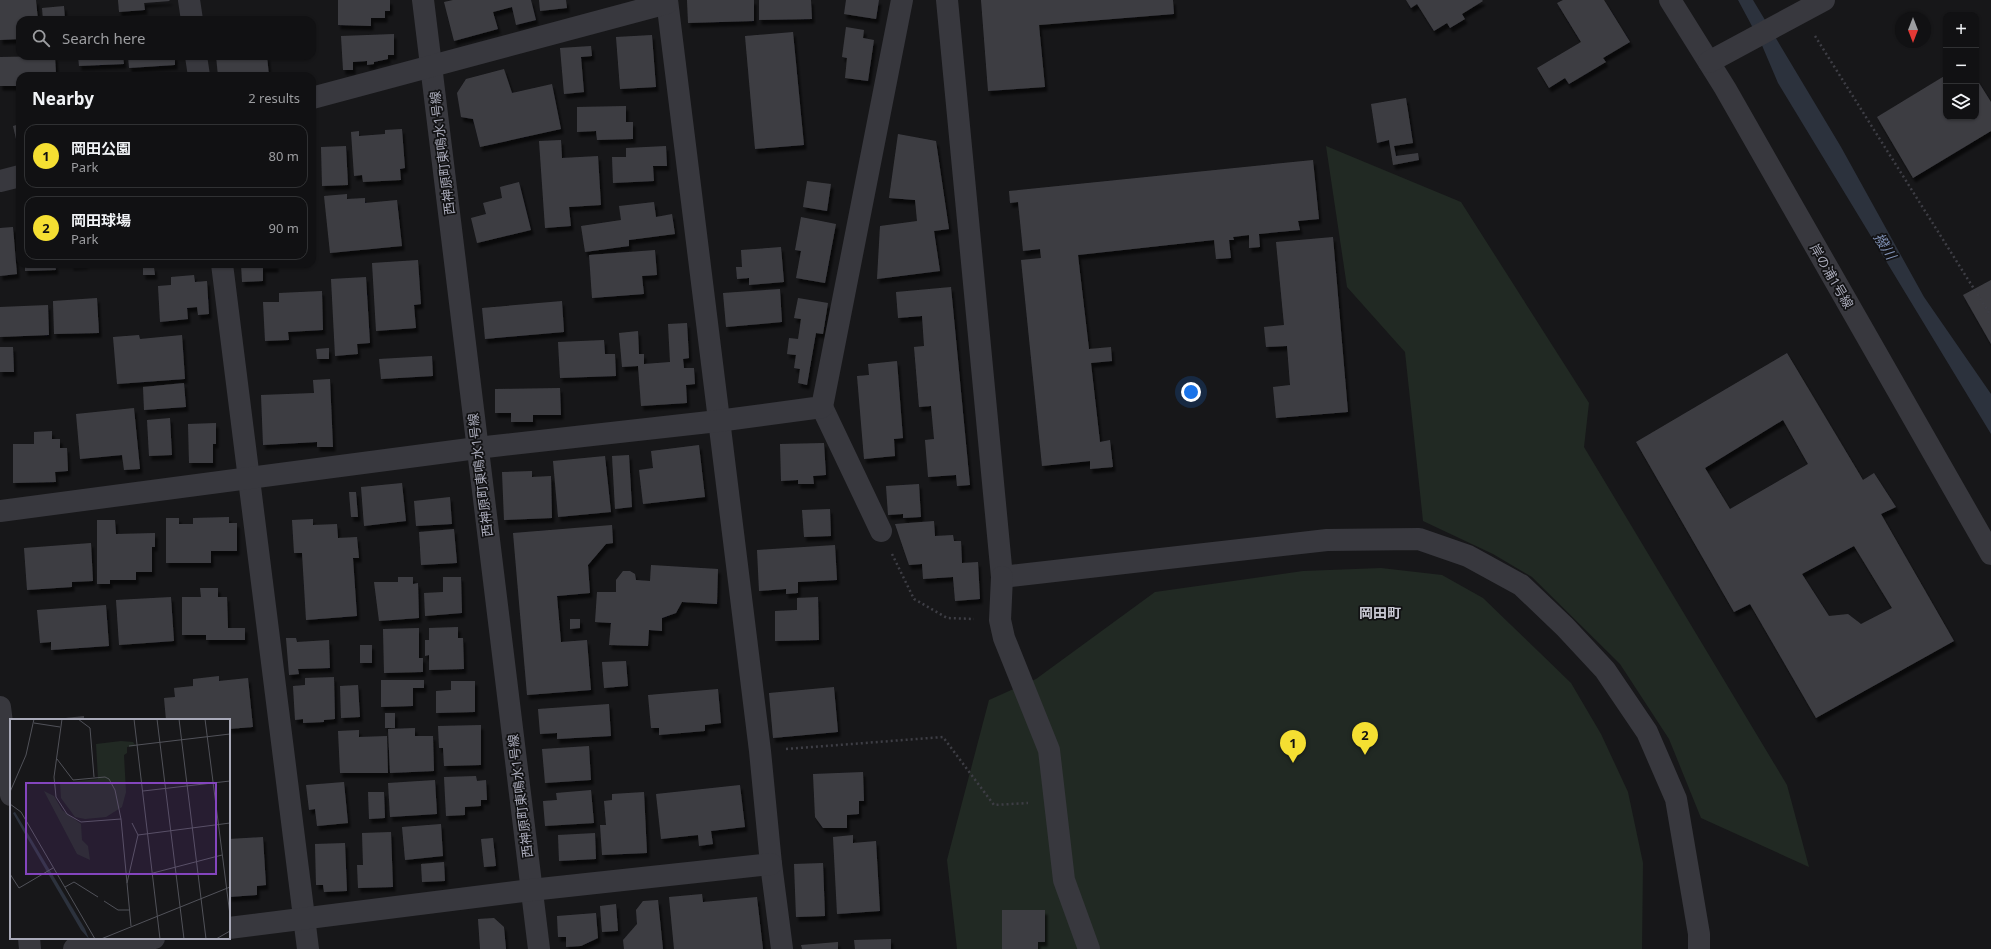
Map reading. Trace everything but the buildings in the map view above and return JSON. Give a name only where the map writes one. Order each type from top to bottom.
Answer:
[{"type":"street","points":[[189,0],[191,16]]},
{"type":"street","name":"西神原町東鳴水1号線","points":[[423,0],[539,949]]},
{"type":"street","points":[[881,531],[822,407],[902,0]]},
{"type":"street","points":[[947,0],[1002,577],[1000,620],[1004,638],[1049,750],[1064,880],[1089,949]]},
{"type":"street","name":"岸の浦1号線","points":[[1670,0],[1708,62],[1991,554]]},
{"type":"street","points":[[1708,62],[1824,0]]},
{"type":"street","points":[[316,97],[667,2],[760,751],[771,864],[782,949]]},
{"type":"street","points":[[197,60],[198,72]]},
{"type":"street","points":[[0,181],[16,177]]},
{"type":"street","points":[[223,268],[308,949]]},
{"type":"street","points":[[0,511],[250,480],[477,448],[718,421],[822,407]]},
{"type":"street","points":[[1002,577],[1328,540],[1419,539],[1475,560],[1521,585],[1565,627],[1605,670],[1648,732],[1676,799],[1699,934],[1699,949]]},
{"type":"street","points":[[0,707],[10,787]]},
{"type":"street","points":[[230,928],[304,917],[531,890],[771,864]]},
{"type":"street","points":[[29,939],[30,949]]},
{"type":"street","points":[[74,949],[147,939]]},
{"type":"path","points":[[1815,36],[1991,316]]},
{"type":"path","points":[[881,531],[914,599],[947,618],[1000,620]]},
{"type":"path","points":[[760,751],[943,737],[994,805],[1054,802]]},
{"type":"shaded area","points":[[1326,146],[1461,202],[1589,403],[1584,447],[1787,785],[1809,867],[1701,818],[1669,739],[1620,664],[1532,577],[1493,554],[1423,521],[1405,352],[1347,287]]},
{"type":"shaded area","points":[[1381,568],[1442,575],[1483,598],[1571,683],[1601,734],[1628,792],[1643,863],[1642,949],[957,949],[947,860],[989,700],[1036,679],[1155,592],[1303,571]]},
{"type":"water","name":"撥川","points":[[1738,0],[1753,0],[1841,147],[1924,297],[1991,394],[1991,434],[1778,83],[1761,43]]},
{"type":"place","name":"岡田球場","points":[[1365,755]]},
{"type":"place","name":"岡田公園","points":[[1293,763]]},
{"type":"district","name":"岡田町","points":[[1380,613]]}]
